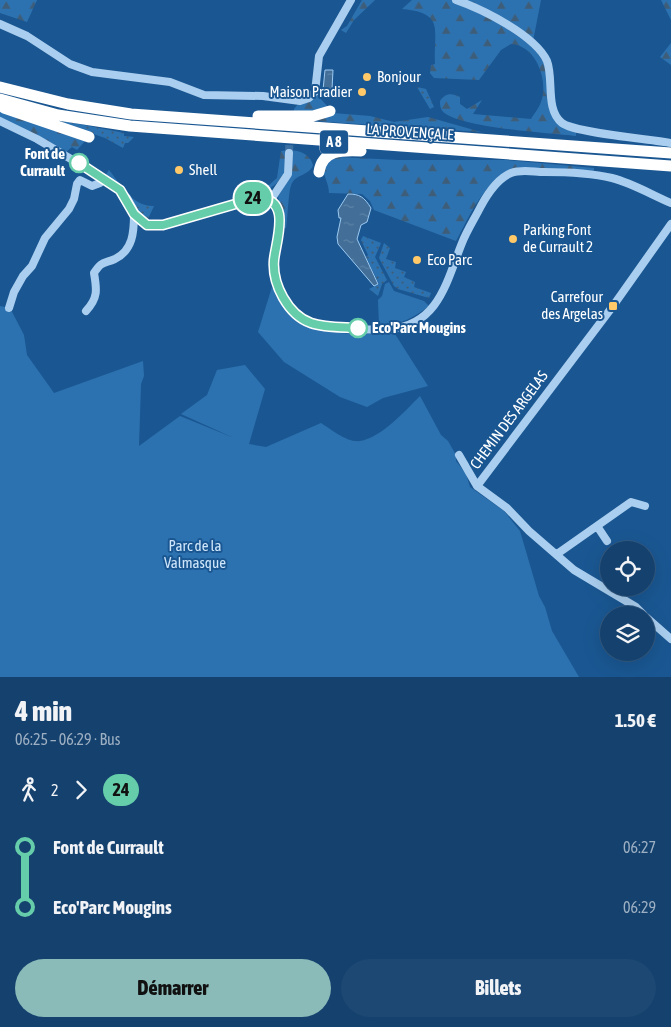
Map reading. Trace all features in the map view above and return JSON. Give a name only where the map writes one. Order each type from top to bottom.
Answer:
[{"type":"highway","name":"LA PROVENÇALE","points":[[0,87],[68,104],[160,116],[598,146],[671,153]]},
{"type":"highway","name":"LA PROVENÇALE","points":[[0,99],[58,115],[130,126],[671,166]]},
{"type":"highway","points":[[0,107],[89,137]]},
{"type":"highway","points":[[160,116],[218,114],[305,116],[330,111]]},
{"type":"highway","points":[[556,138],[598,146]]},
{"type":"highway","points":[[289,150],[349,150],[468,156],[510,154]]},
{"type":"highway","points":[[319,172],[321,162],[327,155],[349,150]]},
{"type":"street","points":[[0,24],[27,36],[70,64],[92,72],[170,82],[204,95],[303,100],[315,92],[319,56],[351,0]]},
{"type":"street","points":[[456,0],[472,5],[508,24],[542,53],[550,71],[554,112],[564,124],[580,129],[671,143]]},
{"type":"street","points":[[290,111],[292,100]]},
{"type":"street","points":[[0,121],[38,139],[120,190],[134,214],[147,225],[163,225],[256,198],[270,201],[276,207],[280,218],[274,261],[275,274],[281,294],[290,308],[312,323],[390,329],[421,319],[442,296],[463,240],[484,200],[500,180],[512,173],[557,172],[611,178],[671,203]]},
{"type":"street","points":[[270,201],[288,174],[289,150]]},
{"type":"street","points":[[10,308],[14,292],[22,276],[32,266],[45,238],[60,222],[74,199],[77,184],[80,180],[92,186],[100,184],[103,178]]},
{"type":"street","points":[[86,311],[94,303],[97,294],[94,274],[99,265],[118,256],[133,239],[134,214]]},
{"type":"street","name":"CHEMIN DES ARGELAS","points":[[634,606],[574,570],[507,508],[477,486],[613,306],[671,224]]},
{"type":"street","points":[[459,455],[477,486]]},
{"type":"street","points":[[557,554],[631,502],[645,506]]},
{"type":"street","points":[[598,526],[607,541]]},
{"type":"street","name":"CHEMIN DES ARGELAS","points":[[655,625],[671,639]]},
{"type":"green space","points":[[0,0],[37,0],[27,22],[0,13]]},
{"type":"green space","points":[[362,0],[375,0],[354,20],[346,33],[341,30],[347,26]]},
{"type":"green space","points":[[412,0],[541,0],[532,46],[544,63],[553,116],[576,130],[576,136],[471,123],[444,113],[441,109],[440,101],[444,96],[451,94],[460,97],[460,104],[467,109],[482,100],[473,114],[531,119],[540,104],[543,94],[542,75],[534,57],[520,46],[511,44],[501,50],[479,80],[434,78],[430,73],[431,65],[435,64],[434,25],[425,14],[402,9]]},
{"type":"green space","points":[[661,0],[671,0],[671,20]]},
{"type":"green space","points":[[671,43],[671,65],[660,57]]},
{"type":"green space","points":[[417,87],[426,89],[434,107],[430,109]]},
{"type":"green space","points":[[317,95],[329,108],[294,114],[294,109],[299,103],[309,101]]},
{"type":"green space","points":[[0,111],[86,140],[77,150],[72,147],[66,152],[0,118]]},
{"type":"green space","points":[[333,113],[370,116],[394,122],[428,117],[481,132],[314,121]]},
{"type":"green space","points":[[44,117],[124,133],[124,136],[134,137],[128,143],[125,143],[123,148],[105,138]]},
{"type":"green space","points":[[291,150],[305,154],[313,165],[309,171],[292,183],[286,228],[283,228],[285,221],[278,197],[292,173],[292,154],[286,170],[273,186],[260,193],[251,196],[250,194],[269,185],[277,178],[281,151]]},
{"type":"green space","points":[[336,157],[398,160],[506,160],[594,168],[594,172],[518,167],[507,172],[488,187],[456,241],[374,210],[370,201],[362,194],[329,193],[323,164]]},
{"type":"green space","points":[[109,170],[134,199],[140,203],[154,206],[148,219],[156,223],[144,222],[105,176]]},
{"type":"green space","points":[[363,236],[381,243],[375,257],[387,280],[382,284],[378,296],[369,289],[379,284],[366,257],[368,255],[361,240]]},
{"type":"green space","points":[[384,243],[390,248],[386,259],[396,262],[395,268],[406,272],[404,277],[415,282],[414,287],[431,293],[429,298],[398,289],[394,286],[379,258]]},
{"type":"green space","points":[[389,282],[394,291],[424,301],[429,306],[405,320],[379,325],[378,300],[382,296],[385,284]]},
{"type":"green space","points":[[272,287],[294,318],[315,329],[357,334],[395,334],[428,386],[383,398],[367,407],[340,397],[284,362],[258,332]]},
{"type":"green space","name":"Parc de la Valmasque","points":[[0,306],[10,308],[24,335],[27,355],[54,393],[143,361],[144,376],[141,384],[139,446],[180,416],[234,438],[181,414],[207,395],[217,370],[245,365],[265,389],[249,444],[266,447],[321,423],[350,440],[360,441],[368,439],[392,423],[420,396],[441,435],[448,441],[456,455],[456,461],[466,474],[470,487],[504,511],[520,531],[539,596],[545,607],[552,631],[579,677],[0,677]]},
{"type":"water","points":[[325,70],[333,70],[332,89],[323,90]]},
{"type":"water","points":[[348,194],[361,197],[371,208],[367,222],[361,225],[357,239],[378,284],[374,286],[338,244],[337,237],[341,218],[339,218],[338,210]]},
{"type":"tunnel","points":[[289,153],[290,121]]},
{"type":"bus line","name":"24","points":[[79,163],[120,190],[134,214],[147,225],[163,225],[256,198],[270,201],[276,207],[280,218],[274,261],[275,274],[281,294],[290,308],[301,318],[312,323],[358,328]]},
{"type":"place","name":"Bonjour","points":[[367,77]]},
{"type":"place","name":"Maison Pradier","points":[[362,92]]},
{"type":"place","name":"Font de Currault","points":[[79,163]]},
{"type":"place","name":"Shell","points":[[179,170]]},
{"type":"place","name":"Parking Font de Currault 2","points":[[513,239]]},
{"type":"place","name":"Eco Parc","points":[[417,260]]},
{"type":"place","name":"Carrefour des Argelas","points":[[613,306]]},
{"type":"place","name":"Eco'Parc Mougins","points":[[358,328]]}]
